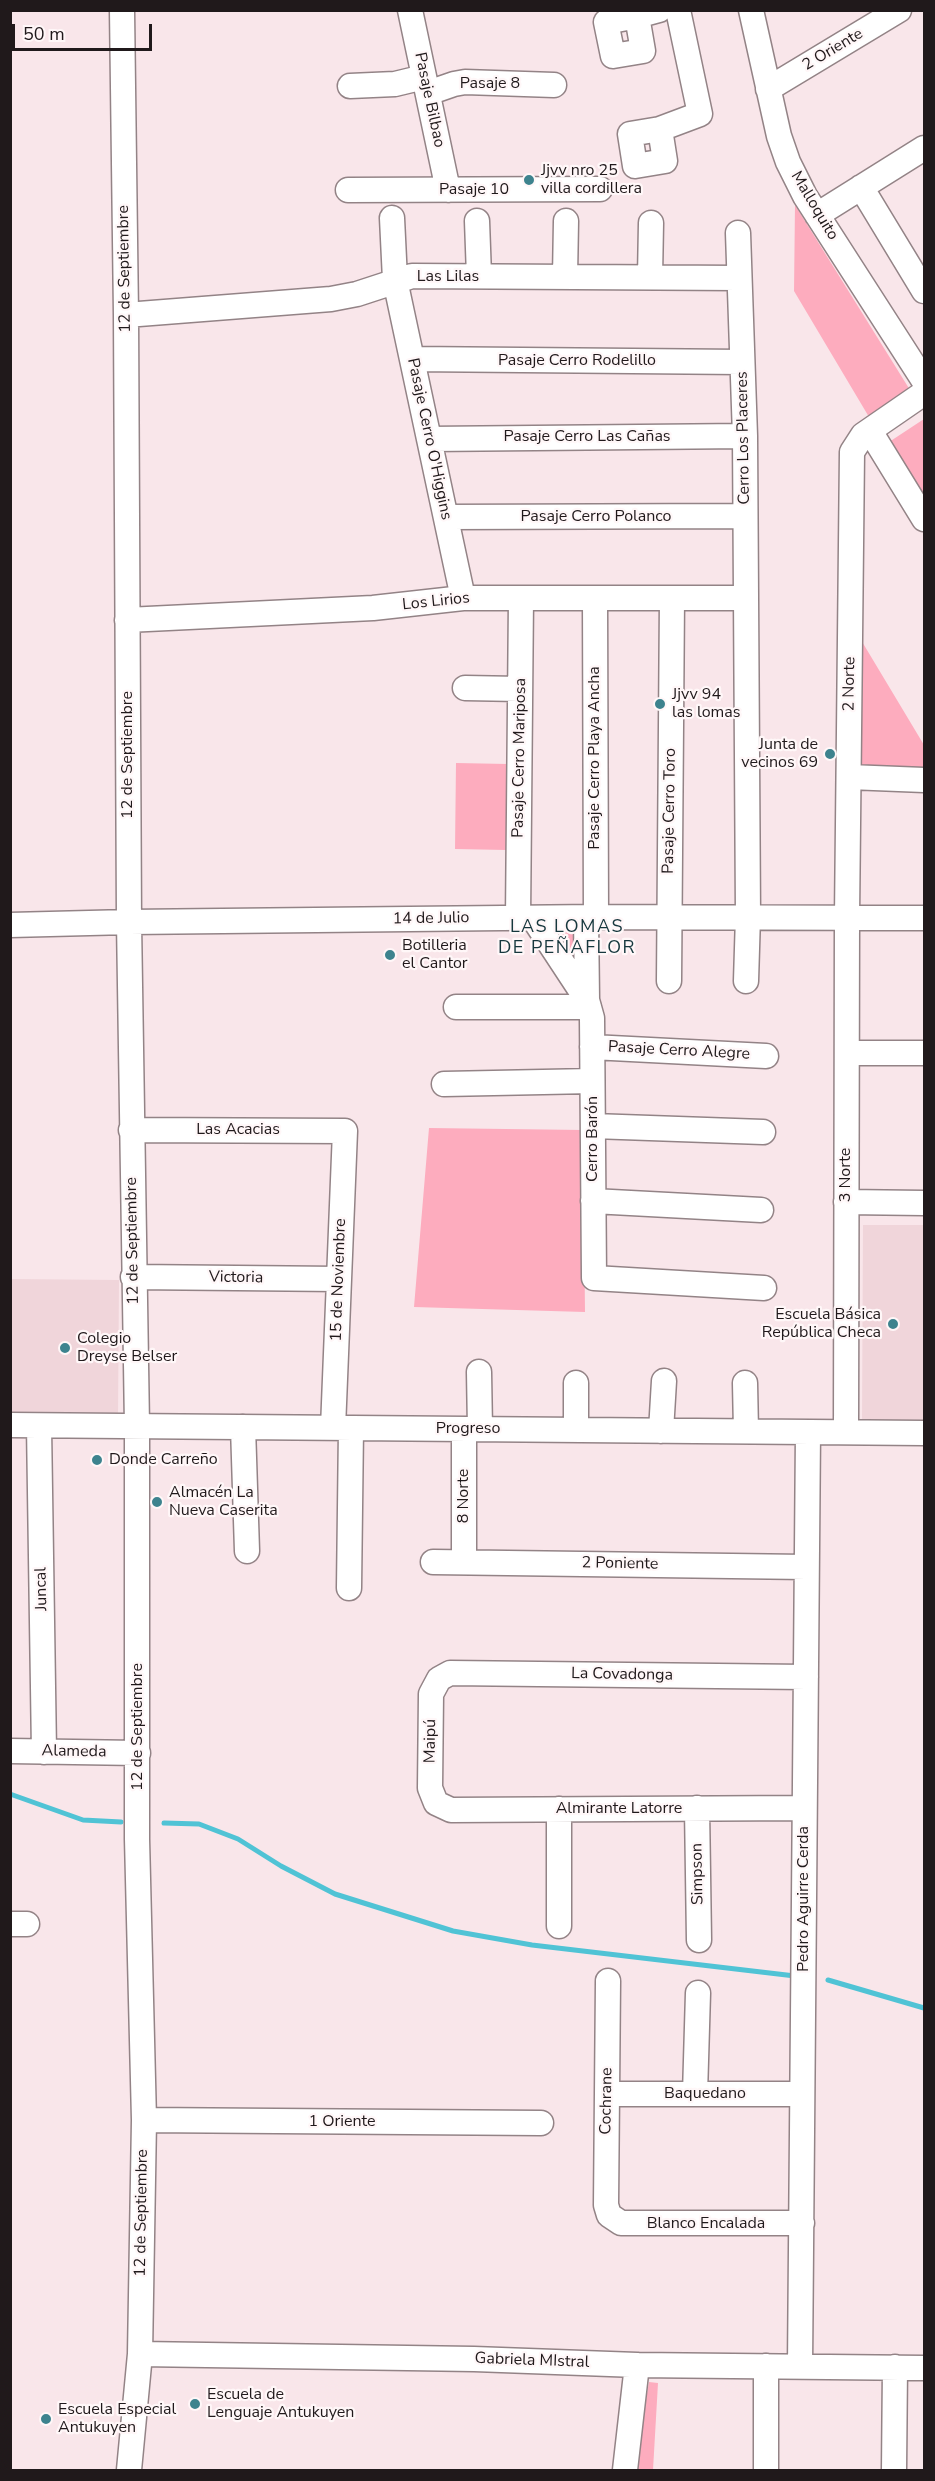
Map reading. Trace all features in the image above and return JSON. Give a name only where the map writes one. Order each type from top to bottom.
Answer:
[{"type":"street","name":"12 de Septiembre","points":[[122,10],[131,1130],[137,1426],[137,1839],[144,2120],[140,2354],[129,2470]]},
{"type":"street","name":"Pasaje Bilbao","points":[[410,10],[448,190]]},
{"type":"street","points":[[660,129],[700,114],[678,10]]},
{"type":"street","name":"Malloquito","points":[[751,10],[768,89],[788,162],[817,215],[924,381]]},
{"type":"street","name":"2 Oriente","points":[[768,89],[899,10]]},
{"type":"street","name":"Pasaje 8","points":[[350,86],[465,82],[554,85]]},
{"type":"street","points":[[817,215],[924,148]]},
{"type":"street","points":[[861,188],[924,291]]},
{"type":"street","name":"Pasaje 10","points":[[348,190],[600,189]]},
{"type":"street","name":"Pasaje Cerro O'Higgins","points":[[392,218],[395,280],[463,598]]},
{"type":"street","points":[[477,221],[479,276]]},
{"type":"street","points":[[565,277],[566,221]]},
{"type":"street","points":[[650,277],[651,223]]},
{"type":"street","name":"Cerro Los Placeres","points":[[738,233],[745,436],[748,916],[746,981]]},
{"type":"street","name":"Las Lilas","points":[[126,315],[331,299],[357,294],[395,280],[421,276],[738,278]]},
{"type":"street","name":"Pasaje Cerro Rodelillo","points":[[412,359],[742,362]]},
{"type":"street","points":[[924,393],[870,431],[924,519]]},
{"type":"street","name":"2 Norte","points":[[847,917],[852,452],[864,435],[870,431]]},
{"type":"street","name":"Pasaje Cerro Las Cañas","points":[[429,439],[745,436]]},
{"type":"street","name":"Pasaje Cerro Polanco","points":[[446,517],[745,516]]},
{"type":"street","name":"Los Lirios","points":[[127,620],[365,608],[463,598],[745,598]]},
{"type":"street","name":"Pasaje Cerro Mariposa","points":[[521,598],[520,689],[526,918]]},
{"type":"street","name":"Pasaje Cerro Playa Ancha","points":[[591,917],[595,598]]},
{"type":"street","name":"Pasaje Cerro Toro","points":[[669,981],[672,598]]},
{"type":"street","points":[[465,688],[520,689]]},
{"type":"street","points":[[849,777],[924,780]]},
{"type":"street","name":"14 de Julio","points":[[10,925],[129,921],[591,917],[924,918]]},
{"type":"street","name":"Cerro Barón","points":[[591,917],[588,1003],[592,1018],[594,1278],[764,1288]]},
{"type":"street","name":"3 Norte","points":[[846,1432],[847,917]]},
{"type":"street","name":"Cerro Barón","points":[[526,918],[588,1003]]},
{"type":"street","points":[[456,1006],[588,1003]]},
{"type":"street","name":"Pasaje Cerro Alegre","points":[[592,1047],[766,1056]]},
{"type":"street","points":[[847,1053],[924,1053]]},
{"type":"street","points":[[444,1084],[592,1082]]},
{"type":"street","points":[[593,1126],[763,1132]]},
{"type":"street","name":"Las Acacias","points":[[131,1130],[345,1131]]},
{"type":"street","name":"15 de Noviembre","points":[[345,1131],[339,1279],[342,1428],[349,1588]]},
{"type":"street","points":[[593,1201],[761,1210]]},
{"type":"street","points":[[846,1202],[924,1203]]},
{"type":"street","name":"Victoria","points":[[133,1277],[339,1279]]},
{"type":"street","name":"8 Norte","points":[[464,1562],[472,1429],[479,1372]]},
{"type":"street","points":[[661,1431],[664,1381]]},
{"type":"street","points":[[576,1383],[576,1430]]},
{"type":"street","points":[[745,1383],[747,1431]]},
{"type":"street","name":"Progreso","points":[[10,1425],[924,1433]]},
{"type":"street","name":"Juncal","points":[[39,1426],[44,1752]]},
{"type":"street","points":[[243,1427],[247,1551]]},
{"type":"street","name":"Pedro Aguirre Cerda","points":[[800,2366],[808,1432]]},
{"type":"street","name":"2 Poniente","points":[[433,1562],[806,1567]]},
{"type":"street","name":"La Covadonga","points":[[439,1679],[450,1673],[806,1677]]},
{"type":"street","name":"Maipú","points":[[435,1803],[430,1788],[431,1694],[439,1679]]},
{"type":"street","name":"Alameda","points":[[10,1751],[138,1753]]},
{"type":"street","name":"Almirante Latorre","points":[[435,1803],[451,1810],[804,1808]]},
{"type":"street","name":"Simpson","points":[[697,1808],[699,1940]]},
{"type":"street","points":[[559,1809],[559,1926]]},
{"type":"street","name":"Cochrane","points":[[608,1981],[606,2205],[612,2219]]},
{"type":"street","points":[[695,2094],[698,1993]]},
{"type":"street","name":"Baquedano","points":[[607,2094],[802,2094]]},
{"type":"street","name":"1 Oriente","points":[[144,2120],[541,2123]]},
{"type":"street","name":"Blanco Encalada","points":[[612,2219],[626,2224],[802,2223]]},
{"type":"street","name":"Gabriela MIstral","points":[[140,2354],[474,2359],[637,2365],[924,2368]]},
{"type":"street","points":[[625,2470],[637,2365]]},
{"type":"street","points":[[766,2366],[766,2470]]},
{"type":"street","points":[[894,2470],[895,2367]]},
{"type":"shaded area","points":[[795,205],[910,390],[869,417],[794,291]]},
{"type":"shaded area","points":[[924,419],[924,512],[883,446]]},
{"type":"shaded area","points":[[858,635],[924,745],[924,770],[853,767]]},
{"type":"shaded area","points":[[456,763],[508,764],[506,850],[455,849]]},
{"type":"shaded area","points":[[548,926],[577,926],[576,966]]},
{"type":"shaded area","points":[[429,1128],[583,1130],[585,1312],[414,1307]]},
{"type":"shaded area","name":"Escuela Básica República Checa","points":[[863,1225],[924,1225],[924,1424],[862,1423]]},
{"type":"shaded area","name":"Colegio Dreyse Belser","points":[[11,1279],[119,1280],[118,1417],[11,1416]]},
{"type":"shaded area","points":[[649,2382],[658,2383],[653,2470],[634,2470]]},
{"type":"waterway","points":[[10,1794],[83,1820],[121,1822]]},
{"type":"waterway","points":[[164,1823],[199,1824],[238,1839],[281,1866],[335,1894],[453,1931],[532,1945],[795,1976]]},
{"type":"waterway","points":[[828,1980],[924,2008]]},
{"type":"place","name":"Jjvv nro 25 villa cordillera","points":[[529,180]]},
{"type":"place","name":"Jjvv 94 las lomas","points":[[660,704]]},
{"type":"place","name":"Junta de vecinos 69","points":[[830,754]]},
{"type":"place","name":"Botilleria el Cantor","points":[[390,955]]},
{"type":"place","name":"Escuela Básica República Checa","points":[[893,1324]]},
{"type":"place","name":"Colegio Dreyse Belser","points":[[65,1348]]},
{"type":"place","name":"Donde Carreño","points":[[97,1460]]},
{"type":"place","name":"Almacén La Nueva Caserita","points":[[157,1502]]},
{"type":"place","name":"Escuela de Lenguaje Antukuyen","points":[[195,2404]]},
{"type":"place","name":"Escuela Especial Antukuyen","points":[[46,2419]]},
{"type":"district","name":"LAS LOMAS DE PEÑAFLOR","points":[[567,938]]}]
